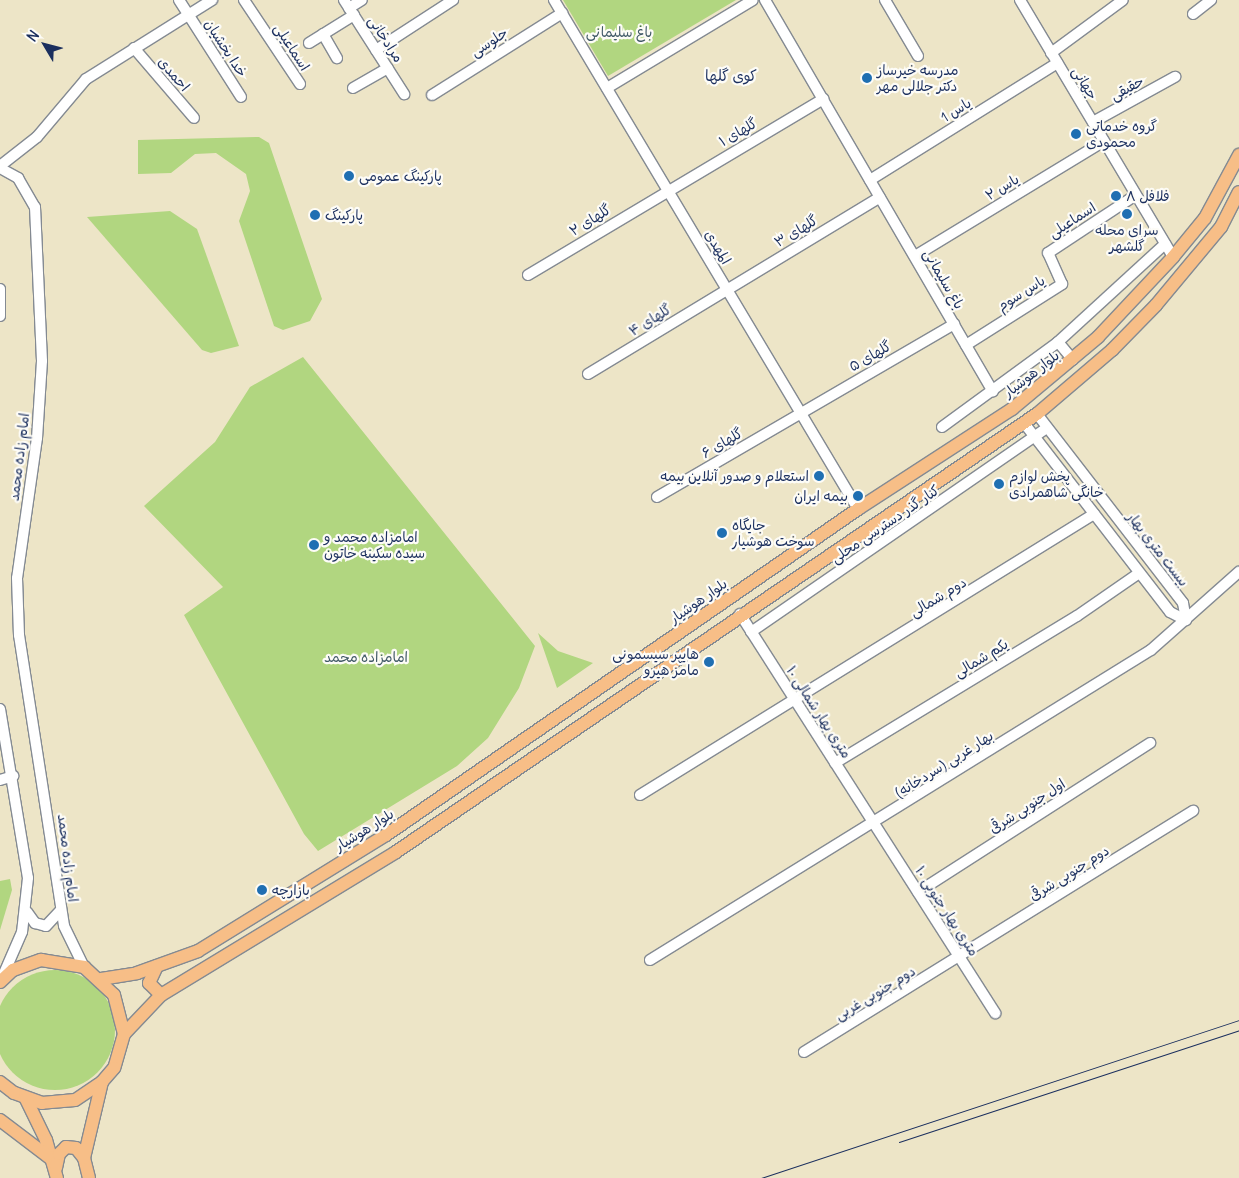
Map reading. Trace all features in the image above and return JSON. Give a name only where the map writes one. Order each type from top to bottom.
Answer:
[{"type":"main road","name":"بلوار هوشیار","points":[[101,979],[157,966],[198,951],[386,835],[858,509],[1012,409],[1073,360],[1173,257],[1205,218],[1239,156]]},
{"type":"main road","points":[[0,1082],[14,1093],[26,1099],[59,1103],[75,1100],[102,1082],[114,1068],[124,1034],[161,995],[396,852],[740,614],[1037,414],[1112,350],[1156,305],[1220,227],[1239,192]]},
{"type":"main road","points":[[1,981],[41,960],[84,967],[101,979],[116,1001],[124,1034]]},
{"type":"main road","points":[[157,966],[149,983],[161,995]]},
{"type":"main road","points":[[84,1158],[102,1082]]},
{"type":"main road","points":[[26,1099],[56,1170]]},
{"type":"main road","points":[[0,1120],[56,1170]]},
{"type":"main road","points":[[56,1170],[59,1154],[66,1147],[76,1148],[84,1158],[89,1178]]},
{"type":"street","name":"خدا بخشیان","points":[[179,0],[241,97]]},
{"type":"street","points":[[0,167],[37,138],[86,79],[212,0]]},
{"type":"street","name":"اسماعیلی","points":[[244,0],[300,84]]},
{"type":"street","points":[[309,43],[323,34],[349,8],[362,0]]},
{"type":"street","points":[[376,50],[453,0]]},
{"type":"street","name":"المهدی","points":[[554,0],[858,509]]},
{"type":"street","points":[[607,88],[753,0]]},
{"type":"street","name":"باغ سلیمانی","points":[[765,0],[993,391]]},
{"type":"street","points":[[885,0],[918,56]]},
{"type":"street","name":"جهانی","points":[[1020,0],[1173,257]]},
{"type":"street","points":[[1051,53],[1123,0]]},
{"type":"street","points":[[1193,14],[1211,0]]},
{"type":"street","name":"مرادخانی","points":[[349,8],[404,94]]},
{"type":"street","name":"جلوسی","points":[[432,95],[562,13]]},
{"type":"street","points":[[323,34],[337,58]]},
{"type":"street","name":"احمدی","points":[[134,48],[194,118]]},
{"type":"street","name":"یاس 1","points":[[870,180],[1057,63]]},
{"type":"street","points":[[353,88],[388,68]]},
{"type":"street","name":"حقیقی","points":[[1093,122],[1176,77]]},
{"type":"street","name":"گلهای ۱","points":[[666,188],[823,98]]},
{"type":"street","name":"یاس ۲","points":[[915,256],[1104,141]]},
{"type":"street","name":"امام زاده محمد","points":[[0,167],[18,178],[35,207],[42,361],[37,438],[17,578],[19,636],[61,910],[70,943],[84,967]]},
{"type":"street","name":"گلهای ۲","points":[[528,274],[666,188]]},
{"type":"street","name":"اسماعیلی","points":[[1048,253],[1136,195]]},
{"type":"street","name":"گلهای ۳","points":[[726,288],[880,196]]},
{"type":"street","points":[[942,427],[1058,342],[1165,244]]},
{"type":"street","name":"یاس سوم","points":[[966,344],[1062,284],[1048,253]]},
{"type":"street","name":"گلهای ۴","points":[[588,374],[726,288]]},
{"type":"street","points":[[0,289],[0,316]]},
{"type":"street","name":"گلهای ۵","points":[[801,413],[954,324]]},
{"type":"street","points":[[1058,342],[1073,360]]},
{"type":"street","name":"گلهای ۶","points":[[657,497],[801,413]]},
{"type":"street","name":"بیست متری بهار","points":[[1037,414],[1183,603],[1186,620]]},
{"type":"street","points":[[1024,423],[1170,612],[1186,620]]},
{"type":"street","name":"کنار گذر دسترسی محلی","points":[[751,632],[1047,428]]},
{"type":"street","name":"دوم شمالی","points":[[640,795],[1094,514]]},
{"type":"street","name":"بهار غربی (سردخانه)","points":[[650,960],[874,824],[1151,650],[1239,572]]},
{"type":"street","name":"یکم شمالی","points":[[835,763],[1078,616],[1139,573]]},
{"type":"street","name":"۱۰ متری بهار شمالی","points":[[740,614],[874,824]]},
{"type":"street","points":[[0,709],[13,776],[28,878],[27,912],[1,981]]},
{"type":"street","name":"اول جنوبی شرقی","points":[[918,892],[1150,743]]},
{"type":"street","points":[[0,780],[13,776]]},
{"type":"street","name":"دوم جنوبی شرقی","points":[[961,959],[1193,811]]},
{"type":"street","name":"۱۰ متری بهار جنوبی","points":[[874,824],[995,1013]]},
{"type":"street","points":[[27,912],[35,922],[46,926],[61,910]]},
{"type":"street","name":"دوم جنوبی غربی","points":[[804,1052],[961,959]]},
{"type":"street","points":[[0,1092],[14,1093]]},
{"type":"green space","name":"باغ سلیمانی","points":[[563,0],[736,0],[608,76]]},
{"type":"green space","points":[[259,137],[269,143],[322,299],[310,321],[283,330],[274,326],[239,221],[250,191],[246,174],[216,153],[195,154],[171,173],[138,174],[138,140]]},
{"type":"green space","points":[[170,211],[197,229],[239,346],[211,353],[202,350],[87,217]]},
{"type":"green space","name":"امامزاده محمد","points":[[303,357],[535,646],[519,688],[488,738],[457,766],[318,851],[304,834],[184,615],[223,587],[144,506],[215,442],[250,387]]},
{"type":"green space","points":[[538,633],[558,651],[593,663],[557,688]]},
{"type":"green space","points":[[10,879],[12,890],[0,930],[0,881]]},
{"type":"green space","points":[[55,970],[78,974],[98,987],[111,1007],[115,1030],[111,1053],[98,1073],[78,1086],[55,1090],[32,1086],[12,1073],[-1,1053],[-5,1030],[-1,1007],[12,987],[32,974]]},
{"type":"tram line","points":[[761,1178],[1239,1020]]},
{"type":"tram line","points":[[899,1142],[1239,1030]]},
{"type":"place","name":"مدرسه خیرساز دکتر جلالی مهر","points":[[867,78]]},
{"type":"place","name":"گروه خدماتی محمودی","points":[[1076,134]]},
{"type":"place","name":"پارکینگ عمومی","points":[[349,176]]},
{"type":"place","name":"فلافل ۸","points":[[1116,196]]},
{"type":"place","name":"سرای محله گلشهر","points":[[1127,214]]},
{"type":"place","name":"پارکینگ","points":[[315,215]]},
{"type":"place","name":"استعلام و صدور آنلاین بیمه","points":[[819,476]]},
{"type":"place","name":"پخش لوازم خانگی شاهمرادی","points":[[999,484]]},
{"type":"place","name":"بیمه ایران","points":[[858,496]]},
{"type":"place","name":"جایگاه سوخت هوشیار","points":[[722,533]]},
{"type":"place","name":"امامزاده محمد و سیده سکینه خاتون","points":[[314,545]]},
{"type":"place","name":"هایپر سیسمونی مامز هیرو","points":[[709,662]]},
{"type":"place","name":"بازارچه","points":[[262,890]]},
{"type":"district","name":"کوی گلها","points":[[731,76]]}]
